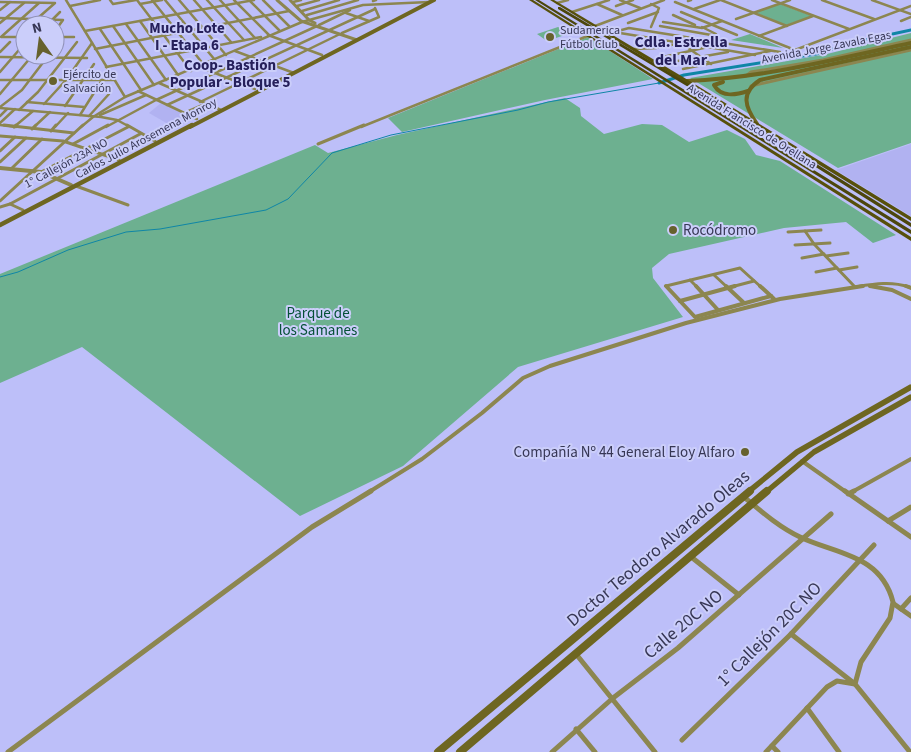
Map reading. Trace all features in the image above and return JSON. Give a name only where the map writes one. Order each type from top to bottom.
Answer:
[{"type":"highway","name":"Avenida Francisco de Orellana","points":[[538,0],[660,78]]},
{"type":"highway","name":"Avenida Francisco de Orellana","points":[[545,0],[683,80],[911,225]]},
{"type":"highway","points":[[563,11],[580,17]]},
{"type":"highway","name":"Avenida Francisco de Orellana","points":[[667,83],[709,106],[911,232]]},
{"type":"highway","points":[[692,84],[696,90]]},
{"type":"highway","points":[[689,99],[709,106]]},
{"type":"main road","name":"Avenida Francisco de Orellana","points":[[531,0],[660,78],[689,99],[911,239]]},
{"type":"main road","name":"Avenida Francisco de Orellana","points":[[552,0],[673,74]]},
{"type":"main road","name":"Carlos Julio Arosemena Monroy","points":[[0,224],[430,1]]},
{"type":"main road","name":"Carlos Julio Arosemena Monroy","points":[[0,224],[154,141],[356,39]]},
{"type":"main road","name":"Avenida Jorge Zavala Egas","points":[[683,80],[705,81],[746,76],[827,62],[911,41]]},
{"type":"main road","name":"Avenida Jorge Zavala Egas","points":[[748,91],[750,86],[772,76],[911,49]]},
{"type":"main road","points":[[739,77],[717,83],[714,87],[719,92],[728,94],[748,91],[746,104],[757,124]]},
{"type":"main road","name":"Avenida Francisco de Orellana","points":[[683,80],[911,219]]},
{"type":"main road","name":"Doctor Teodoro Alvarado Oleas","points":[[438,752],[806,446],[911,387]]},
{"type":"main road","name":"Doctor Teodoro Alvarado Oleas","points":[[460,752],[802,461],[814,452],[911,397]]},
{"type":"main road","points":[[770,475],[778,481]]},
{"type":"street","points":[[71,0],[67,0],[125,97]]},
{"type":"street","points":[[70,6],[100,0]]},
{"type":"street","points":[[110,0],[114,4],[136,0],[191,71]]},
{"type":"street","points":[[143,0],[146,3]]},
{"type":"street","points":[[140,4],[163,0],[215,60]]},
{"type":"street","points":[[179,0],[226,55]]},
{"type":"street","points":[[194,0],[232,42]]},
{"type":"street","points":[[207,0],[246,40],[253,40],[253,42]]},
{"type":"street","points":[[220,0],[256,38]]},
{"type":"street","points":[[234,0],[269,35],[322,55]]},
{"type":"street","points":[[249,0],[280,30]]},
{"type":"street","points":[[85,32],[254,0]]},
{"type":"street","points":[[263,0],[289,26]]},
{"type":"street","points":[[277,0],[302,22],[356,39]]},
{"type":"street","points":[[292,1],[301,0]]},
{"type":"street","points":[[297,6],[319,0]]},
{"type":"street","points":[[302,10],[339,0]]},
{"type":"street","points":[[306,15],[358,0]]},
{"type":"street","points":[[91,116],[125,97],[191,71],[289,26],[376,0]]},
{"type":"street","points":[[384,4],[396,0]]},
{"type":"street","points":[[557,3],[568,0]]},
{"type":"street","points":[[572,12],[609,0]]},
{"type":"street","points":[[620,0],[640,8]]},
{"type":"street","points":[[616,6],[633,0]]},
{"type":"street","points":[[647,0],[659,7],[651,27]]},
{"type":"street","points":[[595,26],[664,0]]},
{"type":"street","points":[[660,26],[719,36],[672,15],[720,0],[787,26]]},
{"type":"street","points":[[772,0],[849,29]]},
{"type":"street","points":[[736,18],[790,0]]},
{"type":"street","points":[[822,0],[874,19]]},
{"type":"street","points":[[872,0],[911,14]]},
{"type":"street","points":[[0,10],[10,1]]},
{"type":"street","points":[[0,23],[26,1]]},
{"type":"street","points":[[0,2],[42,1],[55,3],[42,15]]},
{"type":"street","points":[[26,15],[42,1]]},
{"type":"street","points":[[152,1],[204,65]]},
{"type":"street","points":[[292,1],[309,20],[318,26]]},
{"type":"street","points":[[372,2],[384,4],[430,1]]},
{"type":"street","points":[[200,102],[379,17],[372,2]]},
{"type":"street","points":[[675,2],[788,49],[796,50],[911,6]]},
{"type":"street","points":[[596,4],[623,15]]},
{"type":"street","points":[[73,144],[156,100],[346,13],[352,8]]},
{"type":"street","points":[[167,106],[375,9]]},
{"type":"street","points":[[95,49],[289,11]]},
{"type":"street","points":[[628,23],[658,12]]},
{"type":"street","points":[[681,12],[737,35]]},
{"type":"street","points":[[346,13],[369,21]]},
{"type":"street","points":[[901,21],[911,14]]},
{"type":"street","points":[[759,36],[814,16]]},
{"type":"street","points":[[0,18],[15,19]]},
{"type":"street","points":[[140,21],[178,76]]},
{"type":"street","points":[[663,22],[702,28],[722,21]]},
{"type":"street","points":[[126,24],[166,80]]},
{"type":"street","points":[[1,37],[15,25]]},
{"type":"street","points":[[114,26],[154,85]]},
{"type":"street","points":[[711,64],[681,44],[618,31],[628,28],[780,52]]},
{"type":"street","points":[[100,29],[139,91],[197,119]]},
{"type":"street","points":[[106,67],[269,35]]},
{"type":"street","points":[[318,144],[590,35]]},
{"type":"street","points":[[1,37],[15,37]]},
{"type":"street","points":[[65,37],[74,37]]},
{"type":"street","points":[[646,56],[652,50],[702,40]]},
{"type":"street","points":[[0,52],[10,42]]},
{"type":"street","points":[[65,57],[77,42]]},
{"type":"street","points":[[44,104],[66,80],[92,42]]},
{"type":"street","points":[[634,49],[681,44]]},
{"type":"street","points":[[731,51],[671,62],[662,57],[709,47],[754,55]]},
{"type":"street","points":[[235,51],[292,72]]},
{"type":"street","points":[[684,69],[773,51]]},
{"type":"street","points":[[0,72],[15,55]]},
{"type":"street","points":[[0,57],[13,57]]},
{"type":"street","points":[[65,57],[87,58]]},
{"type":"street","points":[[65,106],[94,64]]},
{"type":"street","points":[[0,94],[24,65]]},
{"type":"street","points":[[0,108],[22,90],[41,65]]},
{"type":"street","points":[[0,124],[27,102],[59,65]]},
{"type":"street","points":[[200,67],[255,89]]},
{"type":"street","points":[[0,80],[114,80]]},
{"type":"street","points":[[80,115],[102,80]]},
{"type":"street","points":[[159,83],[220,109]]},
{"type":"street","points":[[0,201],[63,141],[74,133],[110,94]]},
{"type":"street","points":[[100,116],[146,96]]},
{"type":"street","points":[[27,102],[84,107]]},
{"type":"street","points":[[184,113],[205,104]]},
{"type":"street","points":[[0,108],[100,116],[128,127],[154,141]]},
{"type":"street","points":[[0,116],[7,109]]},
{"type":"street","points":[[14,127],[33,111]]},
{"type":"street","points":[[32,129],[50,112]]},
{"type":"street","points":[[51,131],[68,114]]},
{"type":"street","points":[[0,124],[74,133]]},
{"type":"street","points":[[41,172],[128,127]]},
{"type":"street","name":"1° Callejón 23A NO","points":[[0,207],[10,204],[55,178],[140,134]]},
{"type":"street","points":[[0,136],[63,141],[119,160]]},
{"type":"street","points":[[0,151],[15,137]]},
{"type":"street","points":[[0,162],[26,138]]},
{"type":"street","points":[[11,169],[42,139]]},
{"type":"street","points":[[0,168],[41,172],[72,186],[128,205]]},
{"type":"street","points":[[10,204],[23,210]]},
{"type":"street","points":[[788,232],[821,230]]},
{"type":"street","points":[[805,231],[814,244],[855,287]]},
{"type":"street","points":[[795,245],[830,243]]},
{"type":"street","points":[[802,258],[848,253]]},
{"type":"street","points":[[770,296],[695,317],[666,286],[740,268],[775,300]]},
{"type":"street","points":[[816,272],[857,268]]},
{"type":"street","points":[[714,275],[744,303]]},
{"type":"street","points":[[690,280],[718,310]]},
{"type":"street","points":[[680,301],[754,281]]},
{"type":"street","points":[[8,752],[312,528],[422,459],[482,413],[523,378],[550,366],[686,323],[775,300],[884,283],[900,284],[911,288]]},
{"type":"street","points":[[865,285],[892,290],[911,299]]},
{"type":"street","points":[[848,494],[911,459]]},
{"type":"street","points":[[802,461],[911,537]]},
{"type":"street","points":[[743,497],[805,539],[861,559],[878,573],[894,604],[911,616]]},
{"type":"street","points":[[888,521],[911,507]]},
{"type":"street","name":"Calle 20C NO","points":[[552,752],[613,698],[678,648],[805,539],[831,514]]},
{"type":"street","name":"1° Callejón 20C NO","points":[[682,740],[791,634],[874,545]]},
{"type":"street","points":[[689,556],[740,595]]},
{"type":"street","points":[[901,609],[911,598]]},
{"type":"street","points":[[855,684],[857,668],[861,659],[887,626],[894,604]]},
{"type":"street","points":[[791,634],[855,684],[910,752]]},
{"type":"street","points":[[576,654],[655,752]]},
{"type":"street","points":[[766,752],[827,687],[837,681],[855,684]]},
{"type":"street","points":[[807,708],[839,752]]},
{"type":"street","points":[[576,729],[595,752]]},
{"type":"street","points":[[468,744],[473,752]]},
{"type":"street","points":[[772,746],[778,752]]},
{"type":"shaded area","points":[[161,103],[193,119],[175,128],[149,113]]},
{"type":"shaded area","points":[[911,144],[911,216],[836,170]]},
{"type":"green space","points":[[780,4],[812,16],[786,25],[754,12]]},
{"type":"green space","name":"Sudamerica Fútbol Club","points":[[558,27],[571,33],[547,41],[537,34]]},
{"type":"green space","points":[[911,33],[911,143],[838,168],[690,78],[827,54]]},
{"type":"green space","points":[[750,34],[783,48],[731,40]]},
{"type":"green space","points":[[588,37],[653,79],[545,100],[402,132],[388,118]]},
{"type":"green space","name":"Parque de los Samanes","points":[[565,98],[580,108],[581,116],[604,134],[642,124],[662,125],[689,142],[727,130],[745,139],[756,155],[780,161],[896,235],[873,243],[846,222],[784,228],[669,254],[652,268],[653,278],[683,317],[518,367],[403,466],[300,516],[82,347],[0,383],[0,274],[315,145],[328,153],[397,135]]},
{"type":"waterway","points":[[659,83],[684,75],[816,54],[860,41],[911,30]]},
{"type":"waterway","points":[[0,277],[18,272],[68,250],[126,232],[160,229],[266,210],[288,199],[332,153],[391,135],[518,110],[548,102],[659,83]]},
{"type":"place","name":"Sudamerica Fútbol Club","points":[[550,37]]},
{"type":"place","name":"Ejército de Salvación","points":[[53,81]]},
{"type":"place","name":"Rocódromo","points":[[673,230]]},
{"type":"place","name":"Compañía Nº 44 General Eloy Alfaro","points":[[745,452]]},
{"type":"district","name":"Mucho Lote I - Etapa 6","points":[[187,36]]},
{"type":"district","name":"Cdla. Estrella del Mar","points":[[681,50]]},
{"type":"district","name":"Coop- Bastión Popular - Bloque 5","points":[[230,74]]}]
